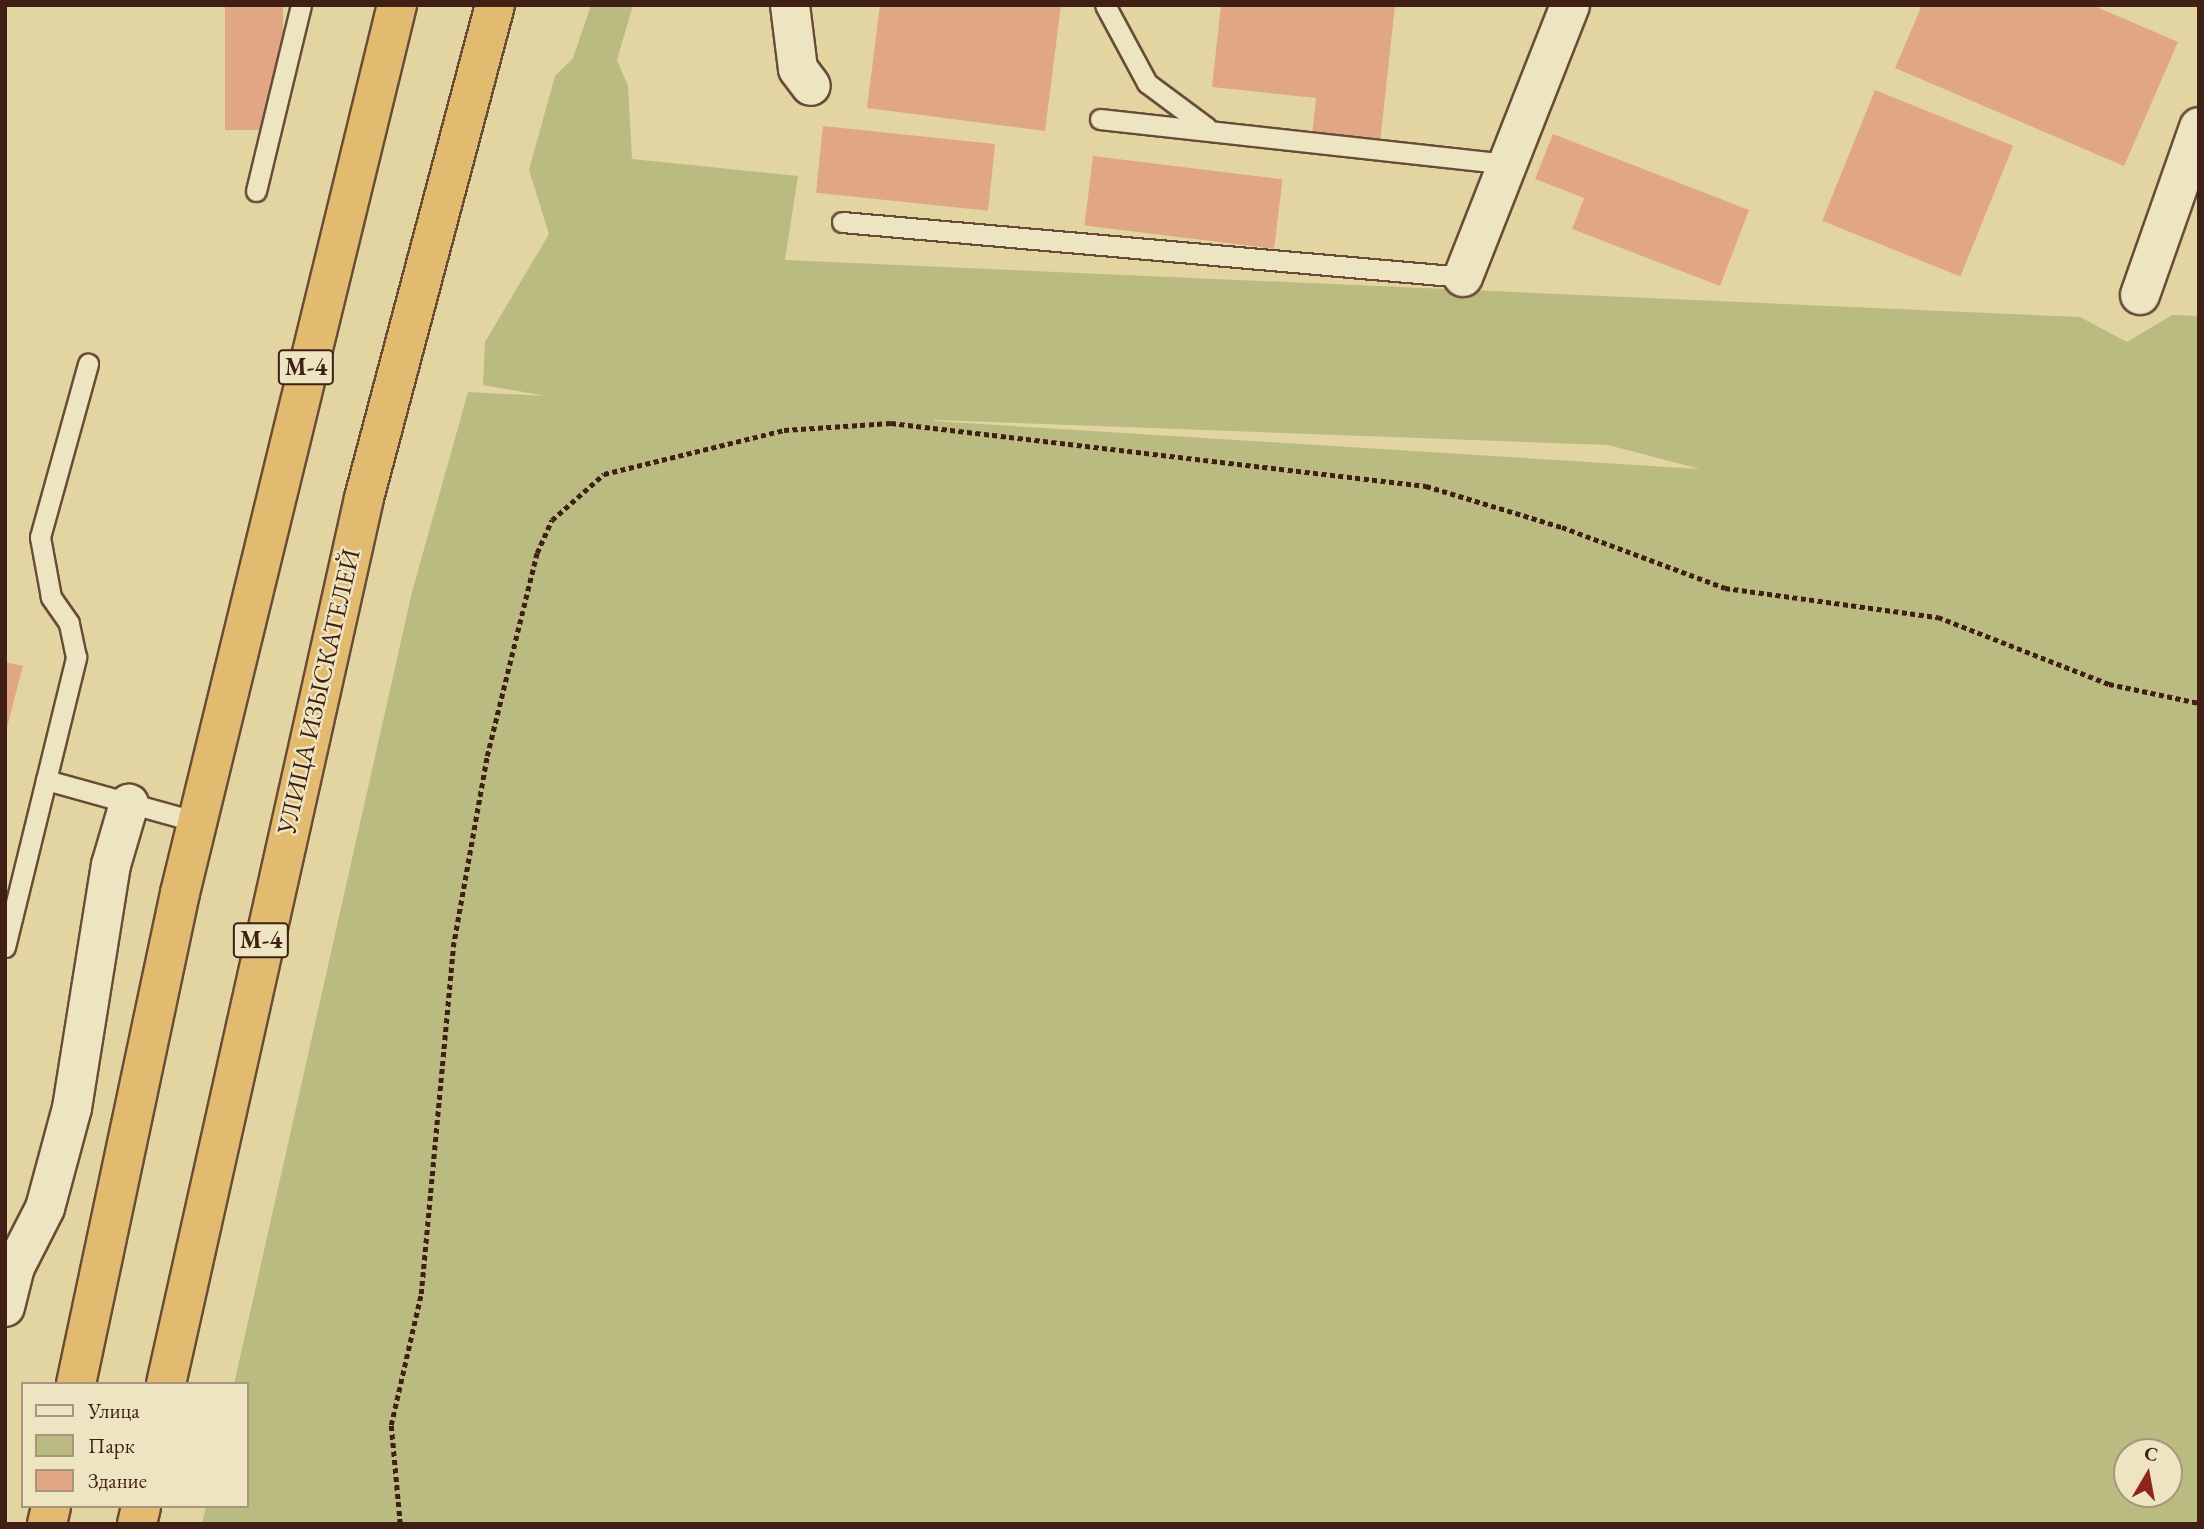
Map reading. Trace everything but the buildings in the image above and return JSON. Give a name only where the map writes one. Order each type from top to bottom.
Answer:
[{"type":"highway","name":"М-4","points":[[76,1382],[197,822],[397,5]]},
{"type":"highway","name":"УЛИЦА ИЗЫСКАТЕЛЕЙ","points":[[166,1382],[364,498],[495,5]]},
{"type":"street","points":[[790,5],[798,69],[811,86]]},
{"type":"street","points":[[1463,277],[1570,5]]},
{"type":"street","points":[[2140,295],[2199,127]]},
{"type":"street","points":[[5,1307],[15,1266],[45,1208],[72,1108],[111,865],[129,804]]},
{"type":"lane","points":[[256,191],[302,5]]},
{"type":"lane","points":[[1105,5],[1147,83],[1173,107],[1217,133]]},
{"type":"lane","points":[[1100,120],[1509,164]]},
{"type":"lane","points":[[842,222],[1463,277]]},
{"type":"lane","points":[[5,947],[76,657],[69,623],[51,597],[40,537],[89,364]]},
{"type":"lane","points":[[46,780],[197,822]]},
{"type":"path","points":[[400,1524],[391,1425],[421,1294],[452,959],[492,730],[537,553],[552,520],[604,474],[784,430],[879,423],[1426,486],[1549,522],[1725,588],[1938,617],[2109,684],[2199,703]]},
{"type":"green space","points":[[591,5],[633,5],[617,60],[628,86],[632,159],[798,176],[785,260],[2080,317],[2127,342],[2172,315],[2199,316],[2199,1524],[202,1524],[206,1508],[248,1508],[248,1382],[234,1382],[412,592],[468,392],[546,396],[483,385],[485,342],[549,234],[529,170],[555,76],[573,58]],"holes":[[[934,420],[1608,445],[1700,469],[934,421]]]}]
